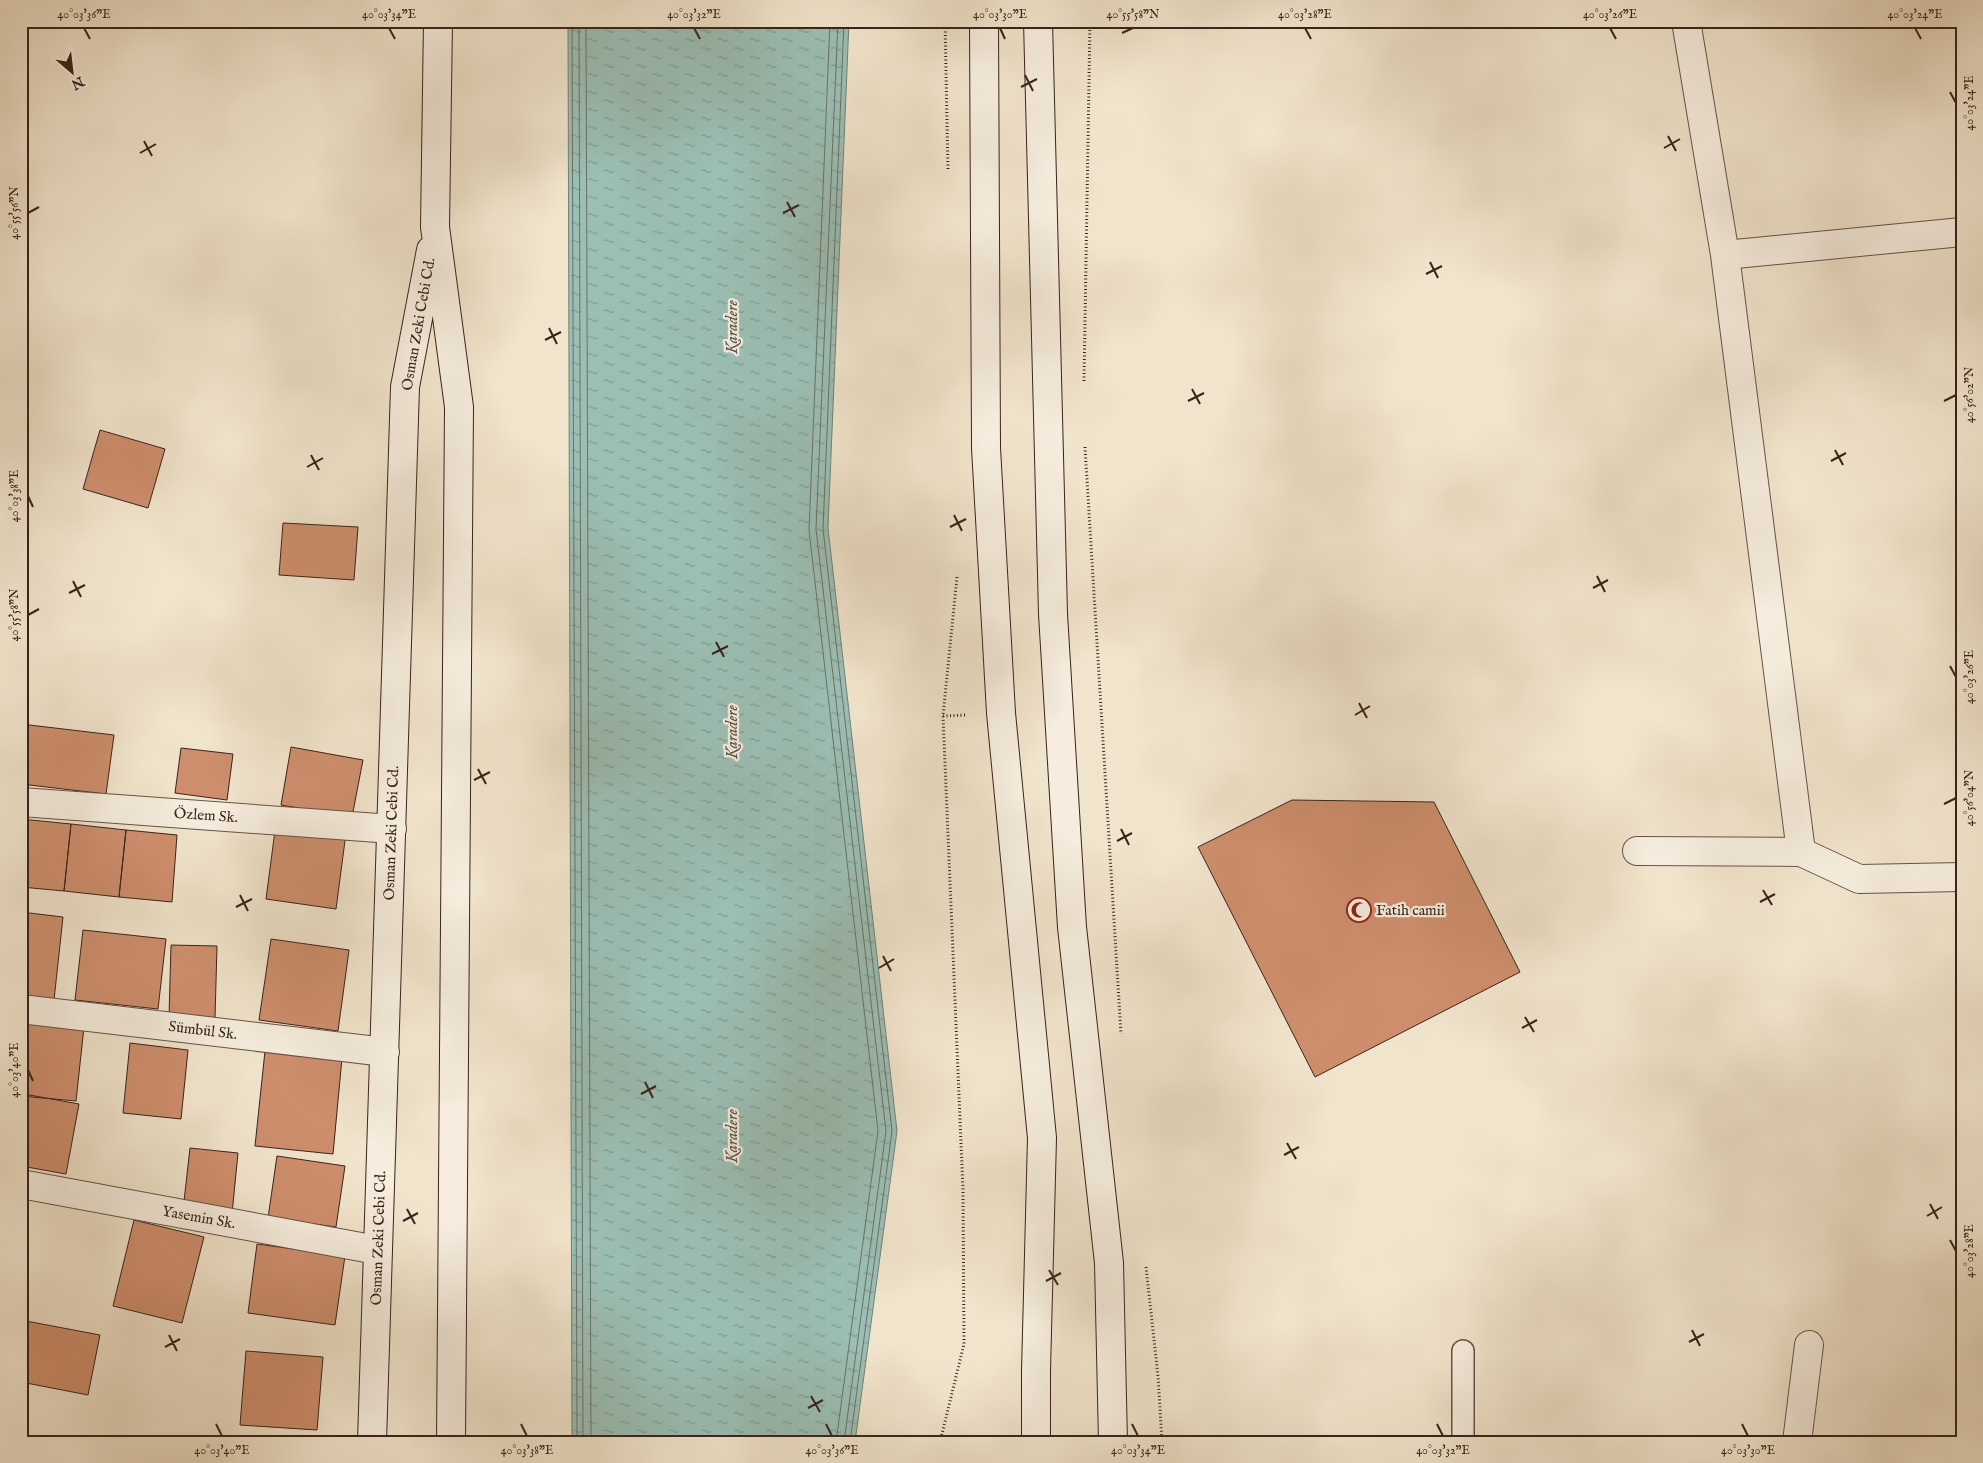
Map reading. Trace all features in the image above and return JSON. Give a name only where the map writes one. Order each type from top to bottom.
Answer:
[{"type":"street","name":"Osman Zeki Cebi Cd.","points":[[438,21],[435,227],[459,407],[451,1442]]},
{"type":"street","points":[[984,21],[987,467],[1000,713],[1042,1138],[1036,1442]]},
{"type":"street","points":[[1038,21],[1053,614],[1072,926],[1109,1263],[1113,1442]]},
{"type":"street","points":[[1686,21],[1725,255],[1800,852]]},
{"type":"street","name":"Osman Zeki Cebi Cd.","points":[[372,1442],[405,387],[435,227]]},
{"type":"street","points":[[1725,255],[1962,232]]},
{"type":"street","name":"Özlem Sk.","points":[[21,802],[392,829]]},
{"type":"street","points":[[1636,851],[1800,852],[1859,879],[1962,877]]},
{"type":"street","name":"Sümbül Sk.","points":[[21,1009],[385,1052]]},
{"type":"street","name":"Yasemin Sk.","points":[[21,1184],[377,1250]]},
{"type":"street","points":[[1797,1442],[1808,1345]]},
{"type":"lane","points":[[1463,1351],[1463,1442]]},
{"type":"path","points":[[945,21],[948,179]]},
{"type":"path","points":[[1084,383],[1090,21]]},
{"type":"path","points":[[1085,442],[1121,1038]]},
{"type":"path","points":[[940,1442],[964,1344],[963,1190],[942,716],[957,575]]},
{"type":"path","points":[[1146,1266],[1158,1376],[1162,1442]]},
{"type":"water","name":"Karadere","points":[[568,21],[849,21],[828,528],[897,1131],[855,1442],[572,1442]]},
{"type":"building","points":[[100,430],[165,449],[148,508],[83,489]]},
{"type":"building","points":[[283,523],[358,527],[354,580],[279,575]]},
{"type":"building","points":[[21,724],[114,735],[106,794],[21,784]]},
{"type":"building","points":[[291,747],[363,760],[352,817],[281,805]]},
{"type":"building","points":[[181,748],[233,754],[227,800],[175,793]]},
{"type":"building","name":"Fatih camii","points":[[1292,800],[1434,802],[1520,972],[1315,1077],[1198,847]]},
{"type":"building","points":[[21,819],[71,824],[64,891],[21,887]]},
{"type":"building","points":[[276,823],[346,833],[336,909],[266,899]]},
{"type":"building","points":[[71,824],[126,830],[119,897],[64,891]]},
{"type":"building","points":[[126,830],[177,835],[172,902],[119,897]]},
{"type":"building","points":[[21,912],[63,917],[54,1000],[21,996]]},
{"type":"building","points":[[83,930],[166,939],[158,1009],[75,1000]]},
{"type":"building","points":[[271,939],[349,950],[338,1031],[259,1020]]},
{"type":"building","points":[[171,945],[217,946],[215,1018],[169,1017]]},
{"type":"building","points":[[21,1020],[84,1027],[76,1101],[21,1096]]},
{"type":"building","points":[[130,1043],[188,1050],[181,1119],[123,1113]]},
{"type":"building","points":[[265,1051],[342,1058],[333,1154],[255,1146]]},
{"type":"building","points":[[24,1094],[79,1104],[66,1174],[21,1166],[21,1106]]},
{"type":"building","points":[[190,1148],[238,1153],[231,1224],[182,1219]]},
{"type":"building","points":[[277,1156],[345,1166],[336,1227],[268,1218]]},
{"type":"building","points":[[134,1220],[204,1237],[182,1323],[113,1306]]},
{"type":"building","points":[[257,1244],[345,1256],[335,1325],[248,1313]]},
{"type":"building","points":[[26,1321],[100,1335],[88,1395],[21,1382],[21,1346]]},
{"type":"building","points":[[246,1351],[323,1357],[317,1430],[240,1425]]},
{"type":"building","points":[[21,1401],[26,1402],[21,1428]]},
{"type":"place","name":"Fatih camii","points":[[1359,910]]}]
